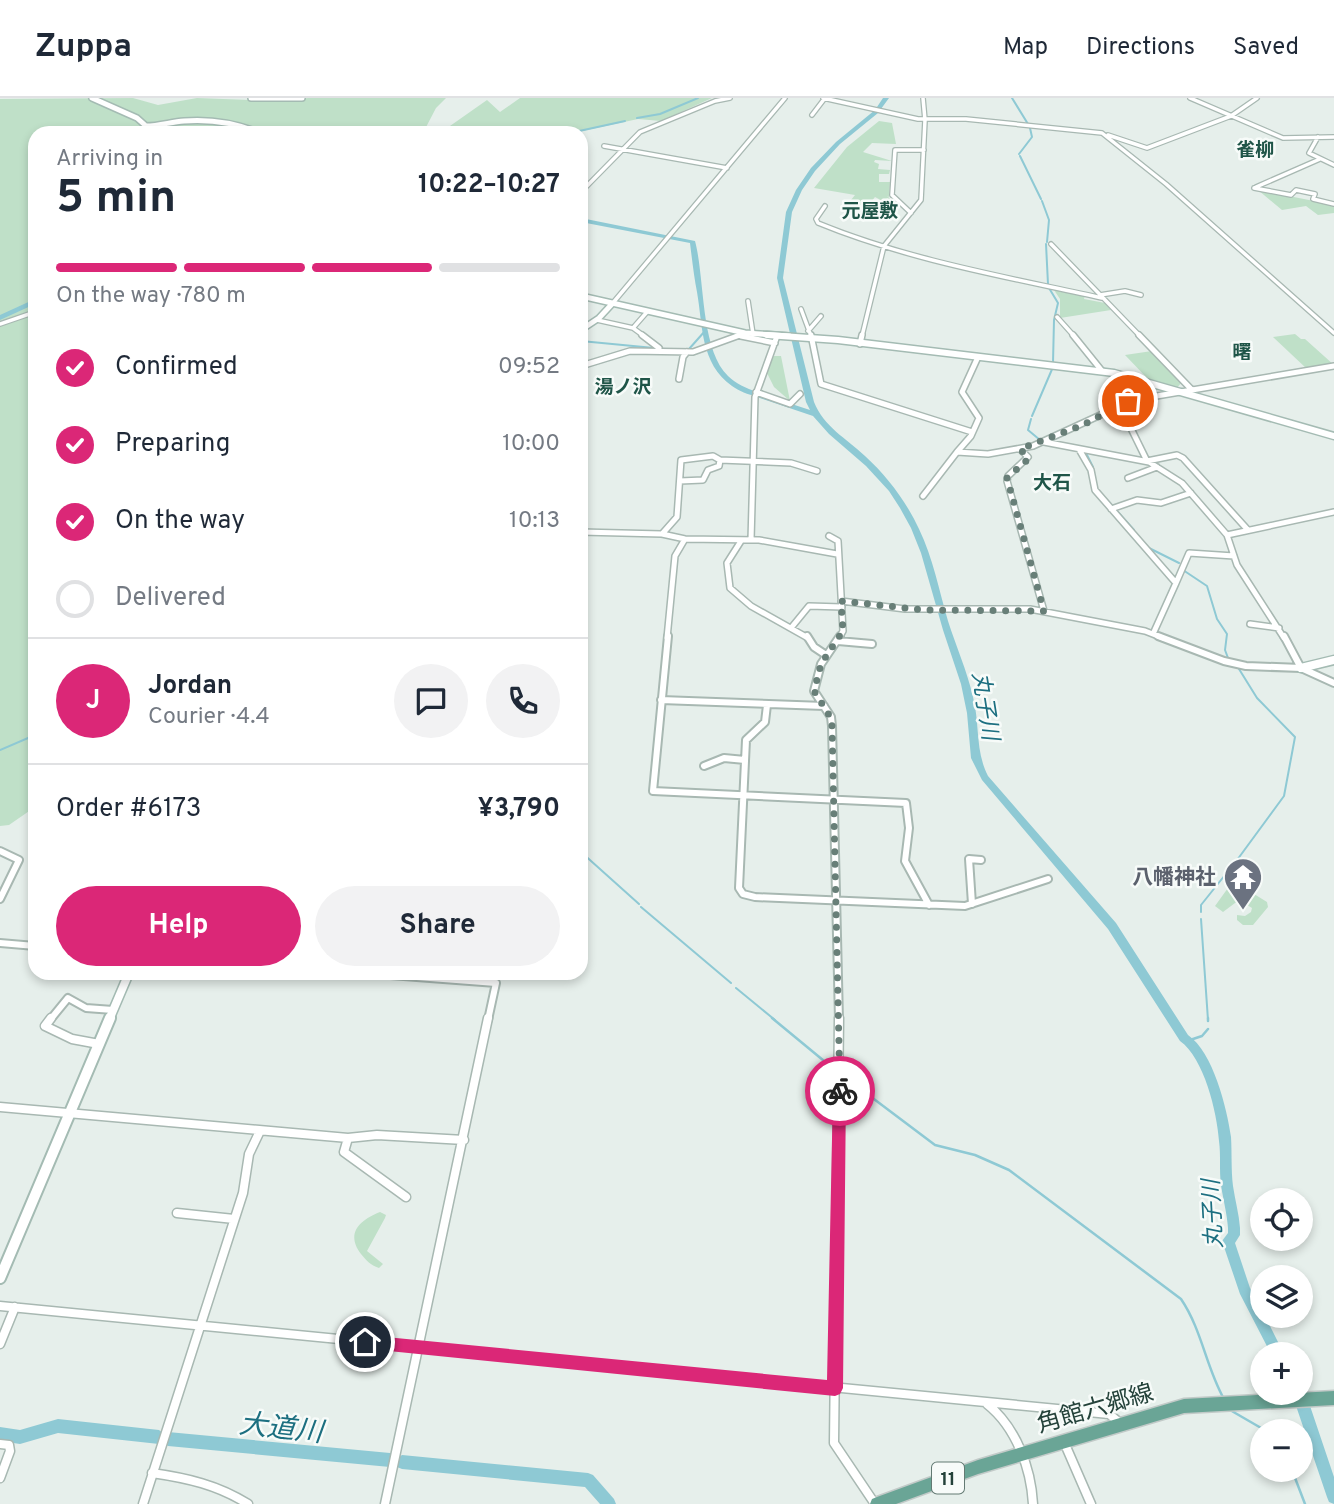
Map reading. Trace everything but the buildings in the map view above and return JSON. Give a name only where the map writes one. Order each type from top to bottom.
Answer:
[{"type":"main road","name":"角館六郷線","points":[[876,1504],[1020,1453],[1184,1406],[1333,1400]]},
{"type":"street","points":[[92,98],[137,118],[146,126],[184,121],[213,121],[239,126]]},
{"type":"street","points":[[251,98],[302,98]]},
{"type":"street","points":[[588,184],[622,149],[645,130],[715,101],[730,98]]},
{"type":"street","points":[[588,326],[612,304],[785,98]]},
{"type":"street","points":[[812,115],[824,98],[841,99],[865,109],[925,120],[966,119],[1098,131],[1147,148],[1231,116],[1257,98]]},
{"type":"street","points":[[860,344],[884,246],[921,200],[925,120],[923,98]]},
{"type":"street","points":[[1189,98],[1283,138],[1334,137]]},
{"type":"street","points":[[1098,131],[1166,184],[1334,333]]},
{"type":"street","points":[[1318,137],[1308,153],[1334,165]]},
{"type":"street","points":[[604,146],[727,168]]},
{"type":"street","points":[[911,213],[892,195],[895,150],[924,150]]},
{"type":"street","points":[[1320,159],[1254,188],[1291,195],[1296,190],[1301,190],[1315,194],[1313,199],[1332,203],[1334,198]]},
{"type":"street","points":[[825,206],[816,219],[818,223],[857,239],[991,274],[1101,296],[1125,291],[1141,295]]},
{"type":"street","points":[[1051,244],[1192,390]]},
{"type":"street","points":[[588,298],[743,335],[812,338],[1102,371],[1334,436]]},
{"type":"street","points":[[748,301],[753,334]]},
{"type":"street","points":[[801,309],[806,317],[823,385],[846,389],[883,404],[972,432]]},
{"type":"street","points":[[633,328],[646,312]]},
{"type":"street","points":[[0,324],[28,314]]},
{"type":"street","points":[[808,331],[821,316]]},
{"type":"street","points":[[1057,317],[1102,371]]},
{"type":"street","points":[[597,320],[633,328],[661,349]]},
{"type":"street","points":[[588,363],[614,354],[661,349],[687,352],[743,335],[777,338]]},
{"type":"street","points":[[751,540],[756,391],[777,338]]},
{"type":"street","points":[[679,379],[683,357],[687,352]]},
{"type":"street","points":[[923,496],[969,439],[978,421],[978,414],[962,392],[978,357]]},
{"type":"street","points":[[957,452],[988,454],[1020,449],[1133,400],[1334,366]]},
{"type":"street","points":[[1118,374],[1121,406],[1147,461],[1182,483],[1227,535],[1234,556],[1301,668],[1334,683]]},
{"type":"street","points":[[756,391],[790,404],[800,394]]},
{"type":"street","points":[[1042,441],[1080,451],[1147,461],[1177,455],[1183,458],[1247,529]]},
{"type":"street","points":[[1020,449],[1028,457],[1008,475],[1007,481],[1044,611]]},
{"type":"street","points":[[1080,451],[1091,470],[1095,489],[1176,583]]},
{"type":"street","points":[[662,534],[676,521],[681,460],[713,456],[720,460],[791,463],[817,471]]},
{"type":"street","points":[[681,481],[703,480],[708,470],[719,466],[720,460]]},
{"type":"street","points":[[1128,478],[1157,467]]},
{"type":"street","points":[[1111,509],[1143,500],[1161,503],[1191,493]]},
{"type":"street","points":[[1227,535],[1334,512]]},
{"type":"street","points":[[588,532],[662,534],[685,539],[751,540],[837,554]]},
{"type":"street","points":[[829,536],[838,541],[844,624],[838,641],[826,655],[814,691],[831,718],[832,726],[840,1075],[834,1443],[876,1504]]},
{"type":"street","points":[[685,539],[675,556],[653,791],[906,803],[909,828],[905,861],[929,905]]},
{"type":"street","points":[[741,541],[727,563],[730,588],[746,603],[806,635],[810,642],[826,655]]},
{"type":"street","points":[[1153,634],[1189,553],[1234,556]]},
{"type":"street","points":[[791,628],[808,606],[841,604],[924,610],[1044,611],[1103,621],[1153,634],[1224,661],[1246,666],[1301,668],[1334,660]]},
{"type":"street","points":[[1250,624],[1279,628]]},
{"type":"street","points":[[838,641],[872,644]]},
{"type":"street","points":[[661,700],[824,706]]},
{"type":"street","points":[[767,705],[765,722],[747,737],[739,888],[743,894],[836,901],[972,904],[1048,879]]},
{"type":"street","points":[[704,766],[723,758],[745,760]]},
{"type":"street","points":[[0,851],[19,860],[0,898]]},
{"type":"street","points":[[972,904],[970,859],[981,860]]},
{"type":"street","points":[[0,943],[28,946]]},
{"type":"street","points":[[0,1278],[126,980]]},
{"type":"street","points":[[385,1504],[496,983],[456,980]]},
{"type":"street","points":[[99,1044],[72,1039],[45,1026],[65,999],[86,1008],[113,1010]]},
{"type":"street","points":[[0,1107],[348,1138],[377,1135],[464,1140]]},
{"type":"street","points":[[143,1504],[243,1193],[249,1154],[260,1131]]},
{"type":"street","points":[[348,1138],[344,1152],[406,1197]]},
{"type":"street","points":[[177,1213],[234,1219]]},
{"type":"street","points":[[0,1306],[1109,1414],[1121,1423]]},
{"type":"street","points":[[0,1344],[15,1307]]},
{"type":"street","points":[[985,1403],[1001,1414],[1020,1453],[1032,1489],[1033,1504]]},
{"type":"street","points":[[1064,1442],[1091,1504]]},
{"type":"street","points":[[0,1444],[9,1445],[10,1451],[0,1478]]},
{"type":"street","points":[[152,1473],[189,1477],[248,1504]]},
{"type":"green space","points":[[133,98],[158,105],[197,98],[279,101],[308,98],[446,98],[436,108],[427,126],[28,126],[28,812],[9,825],[0,826],[0,99]]},
{"type":"green space","points":[[520,98],[712,98],[661,121],[638,119],[588,130],[588,126],[450,126],[487,100],[500,112]]},
{"type":"green space","points":[[879,121],[892,123],[896,144],[872,143],[863,152],[892,161],[874,162],[879,164],[878,169],[890,170],[889,174],[879,174],[879,182],[890,182],[889,197],[887,196],[895,203],[890,205],[875,197],[871,202],[872,213],[843,210],[855,195],[814,188],[847,147]]},
{"type":"green space","points":[[1258,190],[1334,205],[1334,213],[1318,215],[1306,206],[1282,210]]},
{"type":"green space","points":[[1052,287],[1085,295],[1084,299],[1105,303],[1111,310],[1060,318],[1060,299]]},
{"type":"green space","points":[[1295,334],[1305,339],[1334,365],[1307,369],[1273,337]]},
{"type":"green space","points":[[1152,351],[1182,382],[1176,389],[1139,378],[1146,377],[1125,355]]},
{"type":"green space","points":[[774,356],[781,356],[790,401],[774,387],[766,371]]},
{"type":"green space","points":[[1233,881],[1267,902],[1268,907],[1253,925],[1243,925],[1237,920],[1237,915],[1245,916],[1252,908],[1239,900],[1223,912],[1215,906]]},
{"type":"green space","points":[[380,1212],[386,1215],[367,1251],[383,1264],[379,1268],[363,1256],[354,1240],[361,1223]]},
{"type":"waterway","points":[[637,118],[660,114],[698,98]]},
{"type":"waterway","name":"丸子川","points":[[886,98],[877,111],[838,143],[813,169],[789,212],[780,278],[810,402],[825,426],[861,456],[884,481],[915,528],[965,684],[972,713],[974,749],[985,778],[1112,926],[1204,1065],[1215,1094],[1224,1131],[1227,1186],[1234,1228],[1234,1235],[1228,1241],[1244,1290],[1272,1342]]},
{"type":"waterway","points":[[1012,98],[1028,124]]},
{"type":"waterway","points":[[588,129],[625,121]]},
{"type":"waterway","points":[[1019,154],[1032,137],[1030,128]]},
{"type":"waterway","points":[[1020,156],[1041,199]]},
{"type":"waterway","points":[[1042,201],[1049,220],[1047,242]]},
{"type":"waterway","points":[[588,221],[666,237]]},
{"type":"waterway","points":[[671,238],[693,242],[699,289]]},
{"type":"waterway","points":[[1046,244],[1048,284]]},
{"type":"waterway","points":[[1049,288],[1058,303],[1054,320],[1053,363]]},
{"type":"waterway","points":[[700,291],[710,353],[725,378],[754,394]]},
{"type":"waterway","points":[[0,318],[28,304]]},
{"type":"waterway","points":[[689,349],[705,331]]},
{"type":"waterway","points":[[588,342],[654,348]]},
{"type":"waterway","points":[[1032,416],[1053,367]]},
{"type":"waterway","points":[[761,397],[814,414]]},
{"type":"waterway","points":[[1031,419],[1028,430],[1040,440]]},
{"type":"waterway","points":[[1086,453],[1093,467]]},
{"type":"waterway","points":[[1117,511],[1134,530]]},
{"type":"waterway","points":[[1149,548],[1179,563]]},
{"type":"waterway","points":[[1183,570],[1207,586],[1217,619],[1227,634],[1225,650],[1228,658]]},
{"type":"waterway","points":[[1229,871],[1284,796],[1295,737],[1257,698],[1239,669]]},
{"type":"waterway","points":[[0,750],[28,738]]},
{"type":"waterway","points":[[588,858],[639,904]]},
{"type":"waterway","points":[[1201,912],[1201,905],[1225,875]]},
{"type":"waterway","points":[[641,907],[731,983]]},
{"type":"waterway","points":[[1201,919],[1208,1020]]},
{"type":"waterway","points":[[736,988],[775,1020]]},
{"type":"waterway","points":[[772,1018],[835,1070]]},
{"type":"waterway","points":[[1190,1040],[1202,1036],[1208,1029]]},
{"type":"waterway","points":[[842,1075],[935,1145],[975,1155],[1009,1170],[1181,1299],[1194,1323],[1224,1399]]},
{"type":"waterway","name":"丸子川","points":[[1303,1405],[1334,1497]]},
{"type":"waterway","points":[[1230,1410],[1250,1422]]},
{"type":"waterway","name":"大道川","points":[[0,1434],[20,1437],[58,1426],[159,1437]]},
{"type":"waterway","name":"大道川","points":[[168,1439],[390,1460]]},
{"type":"waterway","name":"大道川","points":[[402,1462],[588,1480],[609,1504]]},
{"type":"waterway","points":[[1297,1482],[1305,1504]]},
{"type":"way so far","points":[[840,1091],[832,726],[831,718],[814,691],[814,685],[821,664],[843,631],[841,601],[924,610],[1044,611],[1007,481],[1008,475],[1028,457],[1020,449],[1083,425],[1114,411],[1128,401]]},
{"type":"place","name":"八幡神社","points":[[1243,911]]},
{"type":"district","name":"雀柳","points":[[1255,149]]},
{"type":"district","name":"元屋敷","points":[[870,210]]},
{"type":"district","name":"曙","points":[[1242,351]]},
{"type":"district","name":"湯ノ沢","points":[[623,386]]},
{"type":"district","name":"大石","points":[[1052,482]]},
{"type":"route","points":[[365,1342],[835,1388],[840,1091]]}]
